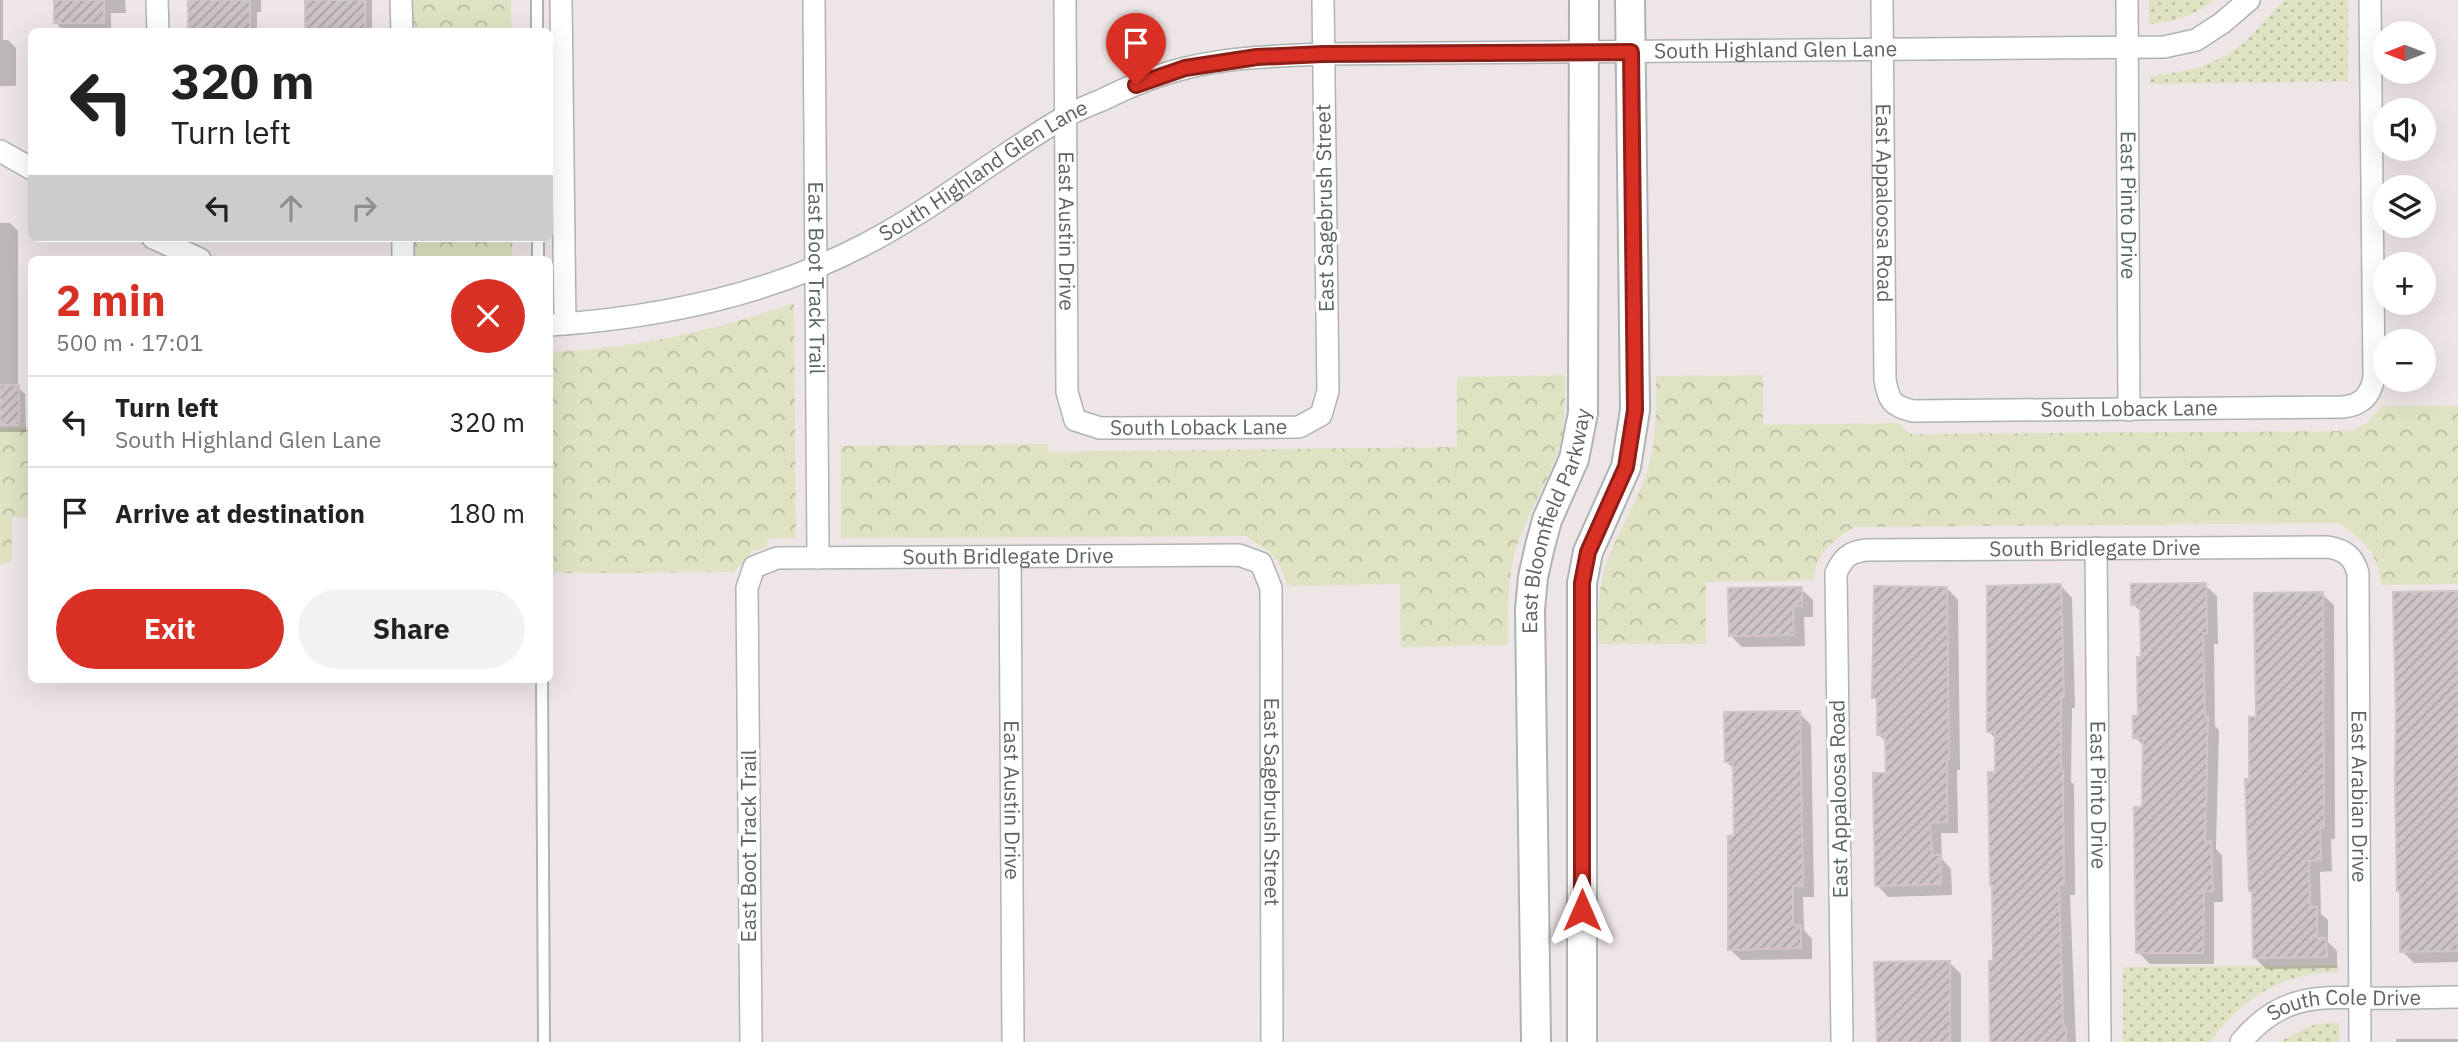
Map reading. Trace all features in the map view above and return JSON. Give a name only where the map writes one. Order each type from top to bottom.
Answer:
[{"type":"street","points":[[158,0],[158,28]]},
{"type":"street","points":[[401,0],[402,28]]},
{"type":"street","points":[[557,324],[561,0]]},
{"type":"street","name":"East Boot Track Trail","points":[[814,0],[818,558]]},
{"type":"street","name":"East Austin Drive","points":[[1065,0],[1067,391],[1075,420]]},
{"type":"street","name":"East Sagebrush Street","points":[[1321,415],[1328,391],[1323,0]]},
{"type":"street","name":"East Bloomfield Parkway","points":[[1536,1042],[1530,609],[1533,577],[1547,520],[1573,459],[1583,413],[1584,0]]},
{"type":"street","name":"East Bloomfield Parkway","points":[[1582,1042],[1582,583],[1588,552],[1626,467],[1635,410],[1630,0]]},
{"type":"street","name":"East Appaloosa Road","points":[[1882,0],[1885,380],[1888,394],[1894,404]]},
{"type":"street","name":"East Pinto Drive","points":[[2127,0],[2129,410]]},
{"type":"street","name":"South Highland Glen Lane","points":[[557,324],[656,312],[715,299],[817,266],[861,247],[925,210],[1014,148],[1066,116],[1117,93],[1185,68],[1257,57],[1323,54],[2164,47],[2196,40],[2249,0]]},
{"type":"street","name":"South Loback Lane","points":[[1894,404],[1913,411],[2129,410],[2343,407],[2354,406],[2364,400],[2374,377],[2370,0]]},
{"type":"street","points":[[0,151],[28,167]]},
{"type":"street","points":[[158,244],[192,256]]},
{"type":"street","name":"South Loback Lane","points":[[1075,420],[1100,428],[1299,427],[1321,415]]},
{"type":"street","name":"South Bridlegate Drive","points":[[1844,557],[1866,550],[2095,548],[2328,547],[2348,554]]},
{"type":"street","name":"East Pinto Drive","points":[[2095,548],[2100,1042]]},
{"type":"street","name":"East Arabian Drive","points":[[2348,554],[2355,561],[2358,573],[2360,1042]]},
{"type":"street","name":"South Bridlegate Drive","points":[[754,567],[777,558],[1239,555],[1261,563]]},
{"type":"street","name":"East Austin Drive","points":[[1010,557],[1013,1042]]},
{"type":"street","name":"East Appaloosa Road","points":[[1842,1042],[1836,573],[1844,557]]},
{"type":"street","name":"East Sagebrush Street","points":[[1261,563],[1271,588],[1272,1042]]},
{"type":"street","name":"East Boot Track Trail","points":[[751,1042],[747,588],[754,567]]},
{"type":"street","name":"South Cole Drive","points":[[2241,1042],[2256,1023],[2279,1009],[2310,999],[2458,997]]},
{"type":"lane","points":[[537,0],[537,28]]},
{"type":"lane","points":[[542,683],[544,1042]]},
{"type":"green space","points":[[401,0],[511,0],[511,28],[402,28]]},
{"type":"green space","points":[[2149,0],[2214,0],[2183,17],[2149,24]]},
{"type":"green space","points":[[2286,0],[2348,0],[2348,81],[2150,84],[2150,76],[2207,64],[2232,51],[2244,43]]},
{"type":"green space","points":[[403,242],[512,242],[513,256],[403,256]]},
{"type":"green space","points":[[794,303],[796,538],[768,539],[767,547],[753,551],[734,572],[553,573],[553,352],[643,343],[734,322]]},
{"type":"green space","points":[[1565,375],[1564,419],[1560,445],[1521,533],[1512,564],[1508,645],[1401,647],[1400,584],[1287,584],[1274,556],[1247,536],[841,538],[841,446],[1048,444],[1049,452],[1457,447],[1457,377]]},
{"type":"green space","points":[[1763,375],[1763,425],[1898,423],[1910,434],[2352,431],[2368,422],[2382,406],[2458,406],[2458,584],[2381,585],[2374,556],[2356,536],[2339,523],[1854,527],[1821,555],[1814,580],[1706,582],[1706,644],[1599,644],[1599,596],[1606,565],[1640,491],[1652,450],[1656,419],[1656,376]]},
{"type":"green space","points":[[28,427],[28,517],[12,517],[12,561],[0,565],[0,428]]},
{"type":"green space","points":[[2338,965],[2338,972],[2299,977],[2265,991],[2236,1013],[2210,1042],[2123,1042],[2123,967]]},
{"type":"green space","points":[[2339,1023],[2339,1042],[2279,1042],[2310,1026]]},
{"type":"building","points":[[54,0],[104,0],[104,23],[54,23]]},
{"type":"building","points":[[188,0],[250,0],[250,28],[188,28]]},
{"type":"building","points":[[305,0],[365,0],[365,28],[305,28]]},
{"type":"building","points":[[0,385],[19,385],[19,425],[0,425]]},
{"type":"building","points":[[2206,583],[2207,633],[2203,633],[2205,716],[2208,716],[2205,842],[2211,841],[2213,891],[2204,891],[2203,953],[2136,953],[2134,807],[2142,807],[2143,738],[2133,738],[2133,716],[2138,716],[2137,657],[2141,657],[2140,604],[2131,605],[2131,584]]},
{"type":"building","points":[[2061,584],[2064,884],[2059,884],[2063,1026],[2066,1026],[2066,1042],[1990,1042],[1989,961],[1993,961],[1988,772],[1995,772],[1995,732],[1987,732],[1987,586]]},
{"type":"building","points":[[1874,586],[1947,587],[1947,822],[1930,823],[1932,855],[1940,855],[1941,884],[1875,886],[1873,773],[1886,773],[1885,734],[1877,735],[1877,698],[1872,698]]},
{"type":"building","points":[[1802,587],[1802,606],[1793,606],[1794,635],[1729,636],[1728,588]]},
{"type":"building","points":[[2458,591],[2458,951],[2400,952],[2393,592]]},
{"type":"building","points":[[2323,592],[2324,828],[2320,828],[2321,860],[2309,861],[2310,907],[2317,907],[2317,938],[2326,938],[2327,957],[2253,958],[2245,779],[2249,779],[2249,717],[2256,717],[2254,593]]},
{"type":"building","points":[[1800,711],[1803,886],[1793,886],[1793,925],[1801,925],[1801,948],[1728,950],[1728,836],[1734,836],[1733,762],[1725,762],[1724,712]]},
{"type":"building","points":[[1950,961],[1950,1042],[1877,1042],[1874,962]]},
{"type":"route","points":[[1136,85],[1185,68],[1257,57],[1323,54],[1631,52],[1635,410],[1626,467],[1588,552],[1582,583],[1582,910]]}]
